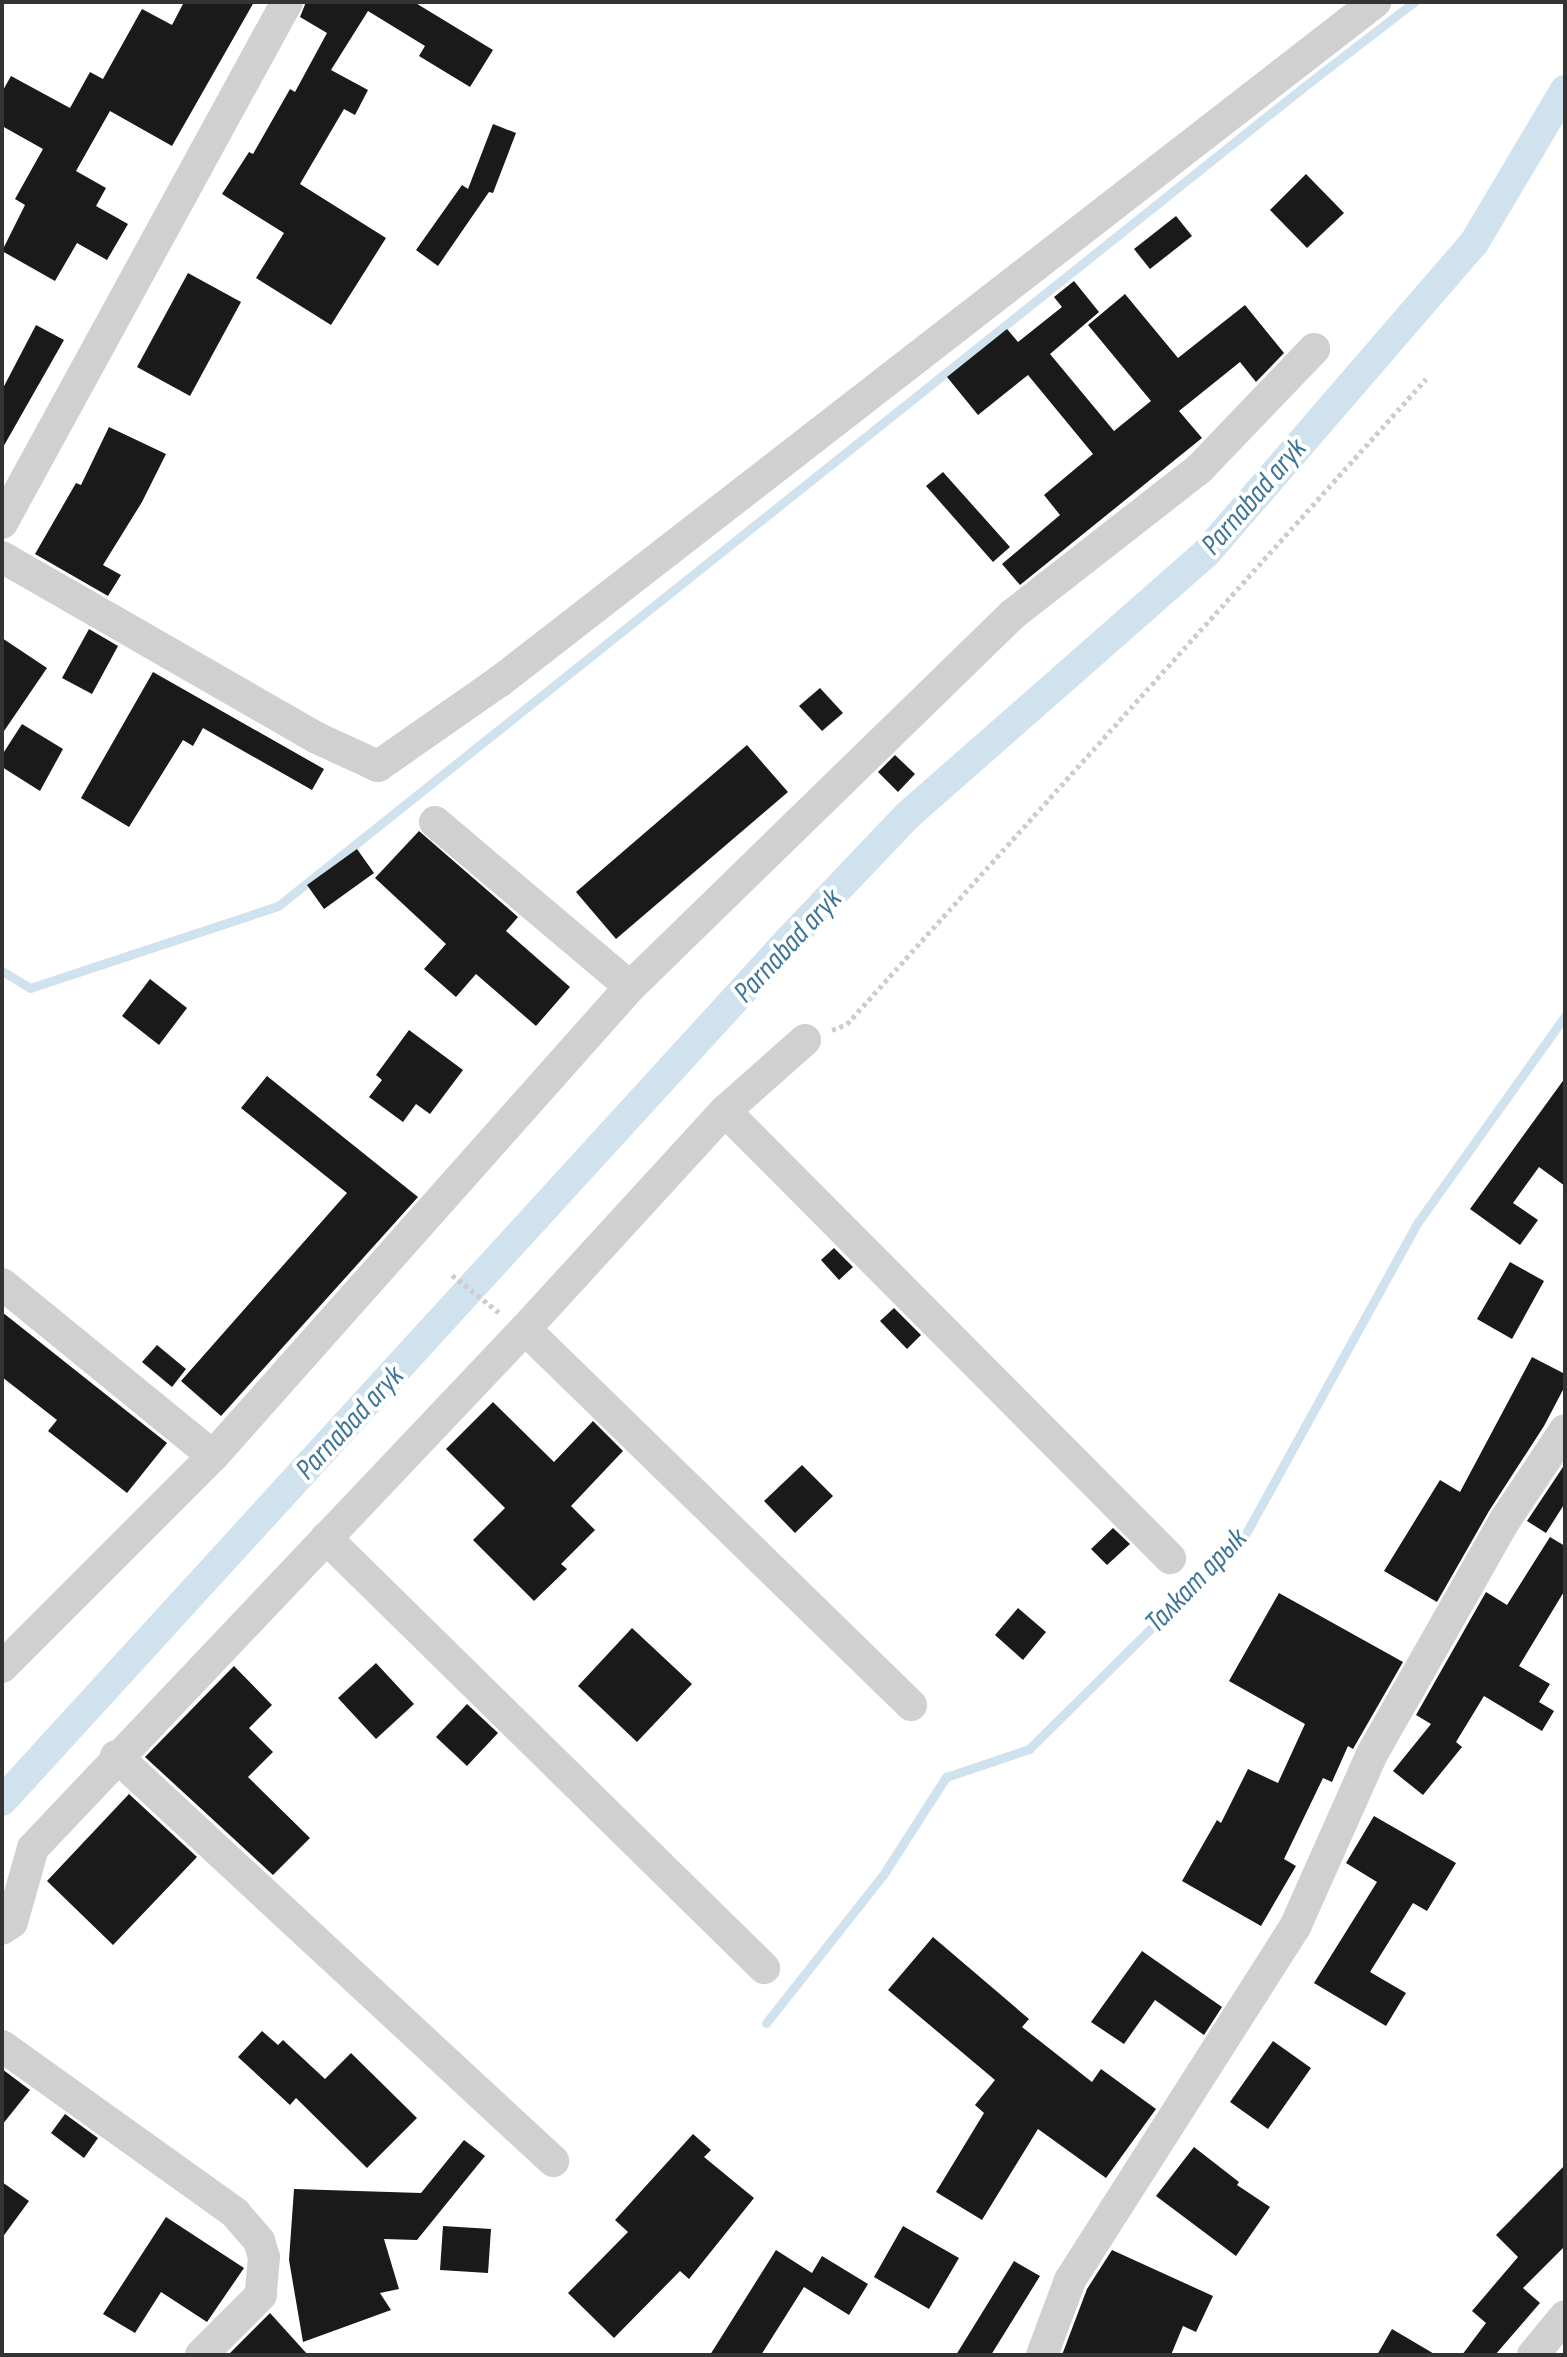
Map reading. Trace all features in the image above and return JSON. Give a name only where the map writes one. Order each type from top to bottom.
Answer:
[{"type":"street","points":[[2,523],[287,2]]},
{"type":"street","points":[[2,557],[317,738],[378,766],[500,681],[1375,2]]},
{"type":"street","points":[[2,1667],[213,1456],[630,987],[1012,615],[1200,468],[1314,349]]},
{"type":"street","points":[[435,822],[630,987]]},
{"type":"street","points":[[2,1929],[12,1922],[33,1848],[116,1756],[525,1329],[725,1111],[805,1040]]},
{"type":"street","points":[[725,1111],[1170,1558]]},
{"type":"street","points":[[2,1284],[213,1456]]},
{"type":"street","points":[[525,1329],[911,1705]]},
{"type":"street","points":[[1042,2355],[1070,2280],[1295,1927],[1372,1754],[1505,1520],[1565,1430]]},
{"type":"street","points":[[326,1538],[764,1968]]},
{"type":"street","points":[[116,1756],[553,2161]]},
{"type":"street","points":[[2,2046],[235,2213],[259,2241],[264,2257],[261,2295],[201,2355]]},
{"type":"street","points":[[1533,2355],[1565,2316]]},
{"type":"path","points":[[805,1040],[847,1024],[1426,379]]},
{"type":"path","points":[[452,1275],[494,1311]]},
{"type":"building","points":[[184,2],[254,2],[172,146],[110,111],[76,171],[106,188],[96,206],[128,224],[107,260],[77,243],[55,281],[2,251],[25,205],[15,199],[43,149],[2,126],[2,92],[11,76],[70,108],[90,72],[103,79],[142,9],[172,25]]},
{"type":"building","points":[[306,2],[414,2],[493,50],[470,87],[419,56],[425,46],[368,11],[331,70],[368,90],[355,115],[344,109],[300,184],[386,238],[331,325],[256,278],[284,233],[222,194],[249,152],[253,154],[290,89],[295,92],[327,33],[300,17]]},
{"type":"building","points":[[493,124],[516,133],[493,193],[489,192],[438,266],[416,250],[462,185],[468,189]]},
{"type":"building","points":[[1306,174],[1344,213],[1307,248],[1270,210]]},
{"type":"building","points":[[1176,216],[1192,236],[1150,269],[1134,249]]},
{"type":"building","points":[[188,273],[241,302],[190,396],[137,367]]},
{"type":"building","points":[[1074,281],[1099,312],[1050,354],[1114,431],[1151,401],[1088,325],[1125,294],[1178,358],[1245,305],[1284,353],[1256,382],[1240,362],[1179,411],[1202,438],[1020,585],[1002,564],[1060,515],[1044,495],[1093,454],[1028,375],[978,415],[947,377],[1007,329],[1018,342],[1062,307],[1054,297]]},
{"type":"building","points":[[36,325],[64,340],[2,449],[2,390]]},
{"type":"building","points":[[109,427],[166,454],[142,502],[103,565],[121,575],[108,596],[35,554],[76,483],[81,485]]},
{"type":"building","points":[[943,472],[1010,547],[993,562],[926,486]]},
{"type":"building","points":[[89,629],[118,646],[92,694],[62,678]]},
{"type":"building","points":[[2,638],[47,668],[2,734]]},
{"type":"building","points":[[153,672],[324,769],[312,790],[203,728],[193,746],[183,740],[129,827],[81,798]]},
{"type":"building","points":[[820,688],[843,713],[822,731],[799,706]]},
{"type":"building","points":[[22,724],[63,749],[40,791],[2,767],[2,755]]},
{"type":"building","points":[[747,745],[788,792],[616,939],[576,892]]},
{"type":"building","points":[[895,755],[915,774],[898,792],[878,772]]},
{"type":"building","points":[[419,831],[518,917],[506,931],[570,987],[536,1026],[476,974],[456,997],[424,969],[446,944],[375,878]]},
{"type":"building","points":[[357,849],[374,873],[324,909],[307,885]]},
{"type":"building","points":[[150,979],[187,1008],[159,1045],[122,1016]]},
{"type":"building","points":[[409,1030],[463,1070],[430,1114],[416,1104],[403,1122],[369,1097],[382,1080],[376,1075]]},
{"type":"building","points":[[267,1076],[418,1197],[221,1416],[181,1381],[347,1193],[241,1108]]},
{"type":"building","points":[[1565,1078],[1565,1186],[1539,1167],[1513,1203],[1538,1220],[1520,1245],[1470,1209]]},
{"type":"building","points":[[834,1248],[853,1267],[839,1280],[821,1260]]},
{"type":"building","points":[[1510,1262],[1544,1281],[1512,1339],[1477,1319]]},
{"type":"building","points":[[894,1308],[921,1335],[907,1349],[880,1321]]},
{"type":"building","points":[[2,1312],[167,1443],[127,1493],[48,1431],[57,1420],[2,1377]]},
{"type":"building","points":[[157,1345],[186,1369],[172,1387],[142,1362]]},
{"type":"building","points":[[1532,1357],[1565,1374],[1565,1386],[1437,1602],[1384,1571],[1440,1480],[1460,1492]]},
{"type":"building","points":[[493,1402],[554,1462],[593,1421],[623,1451],[571,1506],[595,1530],[561,1564],[567,1569],[534,1601],[473,1540],[505,1508],[446,1449]]},
{"type":"building","points":[[1565,1464],[1565,1503],[1546,1533],[1527,1521]]},
{"type":"building","points":[[802,1465],[833,1496],[795,1533],[764,1501]]},
{"type":"building","points":[[1113,1528],[1130,1544],[1107,1565],[1091,1549]]},
{"type":"building","points":[[1550,1537],[1565,1546],[1565,1590],[1519,1666],[1550,1684],[1539,1702],[1554,1711],[1542,1731],[1484,1696],[1456,1742],[1462,1747],[1423,1795],[1393,1771],[1431,1724],[1416,1715],[1486,1592],[1507,1605]]},
{"type":"building","points":[[1279,1593],[1403,1662],[1353,1749],[1348,1746],[1332,1782],[1323,1778],[1284,1859],[1296,1866],[1261,1926],[1182,1881],[1217,1820],[1221,1823],[1248,1769],[1278,1783],[1305,1724],[1229,1681]]},
{"type":"building","points":[[1018,1608],[1046,1632],[1023,1660],[995,1635]]},
{"type":"building","points":[[632,1628],[692,1684],[637,1742],[578,1686]]},
{"type":"building","points":[[376,1663],[414,1704],[376,1739],[338,1698]]},
{"type":"building","points":[[234,1666],[272,1705],[249,1728],[273,1752],[248,1777],[310,1838],[273,1875],[145,1757]]},
{"type":"building","points":[[467,1704],[498,1733],[467,1766],[436,1737]]},
{"type":"building","points":[[129,1794],[197,1857],[113,1945],[47,1881]]},
{"type":"building","points":[[1374,1816],[1456,1863],[1427,1911],[1413,1903],[1370,1972],[1406,1993],[1386,2026],[1314,1983],[1377,1882],[1346,1863]]},
{"type":"building","points":[[933,1937],[1029,2019],[1022,2027],[1092,2082],[1101,2069],[1156,2109],[1106,2178],[1038,2129],[982,2220],[936,2192],[984,2113],[975,2105],[995,2080],[888,1990]]},
{"type":"building","points":[[1142,1951],[1222,2007],[1204,2035],[1155,2000],[1124,2044],[1091,2022]]},
{"type":"building","points":[[262,2031],[278,2045],[283,2040],[325,2079],[351,2053],[417,2118],[367,2168],[296,2098],[290,2105],[238,2057]]},
{"type":"building","points":[[1273,2041],[1311,2068],[1268,2129],[1230,2102]]},
{"type":"building","points":[[2,2069],[30,2090],[2,2125]]},
{"type":"building","points":[[65,2114],[98,2138],[84,2158],[51,2133]]},
{"type":"building","points":[[693,2134],[711,2150],[704,2157],[754,2198],[689,2279],[680,2271],[614,2338],[568,2293],[628,2232],[615,2220]]},
{"type":"building","points":[[464,2140],[485,2156],[417,2240],[384,2239],[399,2289],[380,2293],[391,2310],[303,2342],[289,2260],[294,2189],[421,2193]]},
{"type":"building","points":[[1194,2147],[1239,2182],[1237,2185],[1270,2207],[1236,2256],[1156,2196]]},
{"type":"building","points":[[1565,2165],[1565,2246],[1523,2288],[1540,2303],[1495,2355],[1462,2355],[1486,2323],[1472,2311],[1518,2257],[1496,2235]]},
{"type":"building","points":[[2,2182],[29,2201],[2,2238]]},
{"type":"building","points":[[166,2217],[244,2268],[207,2322],[161,2292],[135,2333],[103,2314]]},
{"type":"building","points":[[443,2226],[491,2229],[488,2273],[440,2270]]},
{"type":"building","points":[[903,2226],[959,2258],[929,2309],[874,2277]]},
{"type":"building","points":[[776,2250],[812,2273],[822,2256],[868,2284],[849,2315],[804,2287],[761,2355],[710,2355]]},
{"type":"building","points":[[1112,2250],[1213,2296],[1196,2332],[1183,2326],[1171,2355],[1062,2355],[1087,2289]]},
{"type":"building","points":[[1014,2261],[1040,2276],[991,2355],[956,2355]]},
{"type":"building","points":[[270,2313],[308,2355],[228,2355]]},
{"type":"building","points":[[1392,2329],[1436,2355],[1377,2355]]},
{"type":"waterway","points":[[2,971],[30,988],[278,906],[1414,2]]},
{"type":"waterway","name":"Parnabad aryk","points":[[2,1801],[789,940],[908,815],[1207,552],[1474,243],[1565,90]]},
{"type":"waterway","name":"Талкат арык","points":[[766,2023],[883,1875],[946,1777],[1029,1749],[1245,1535],[1418,1222],[1565,1016]]}]
